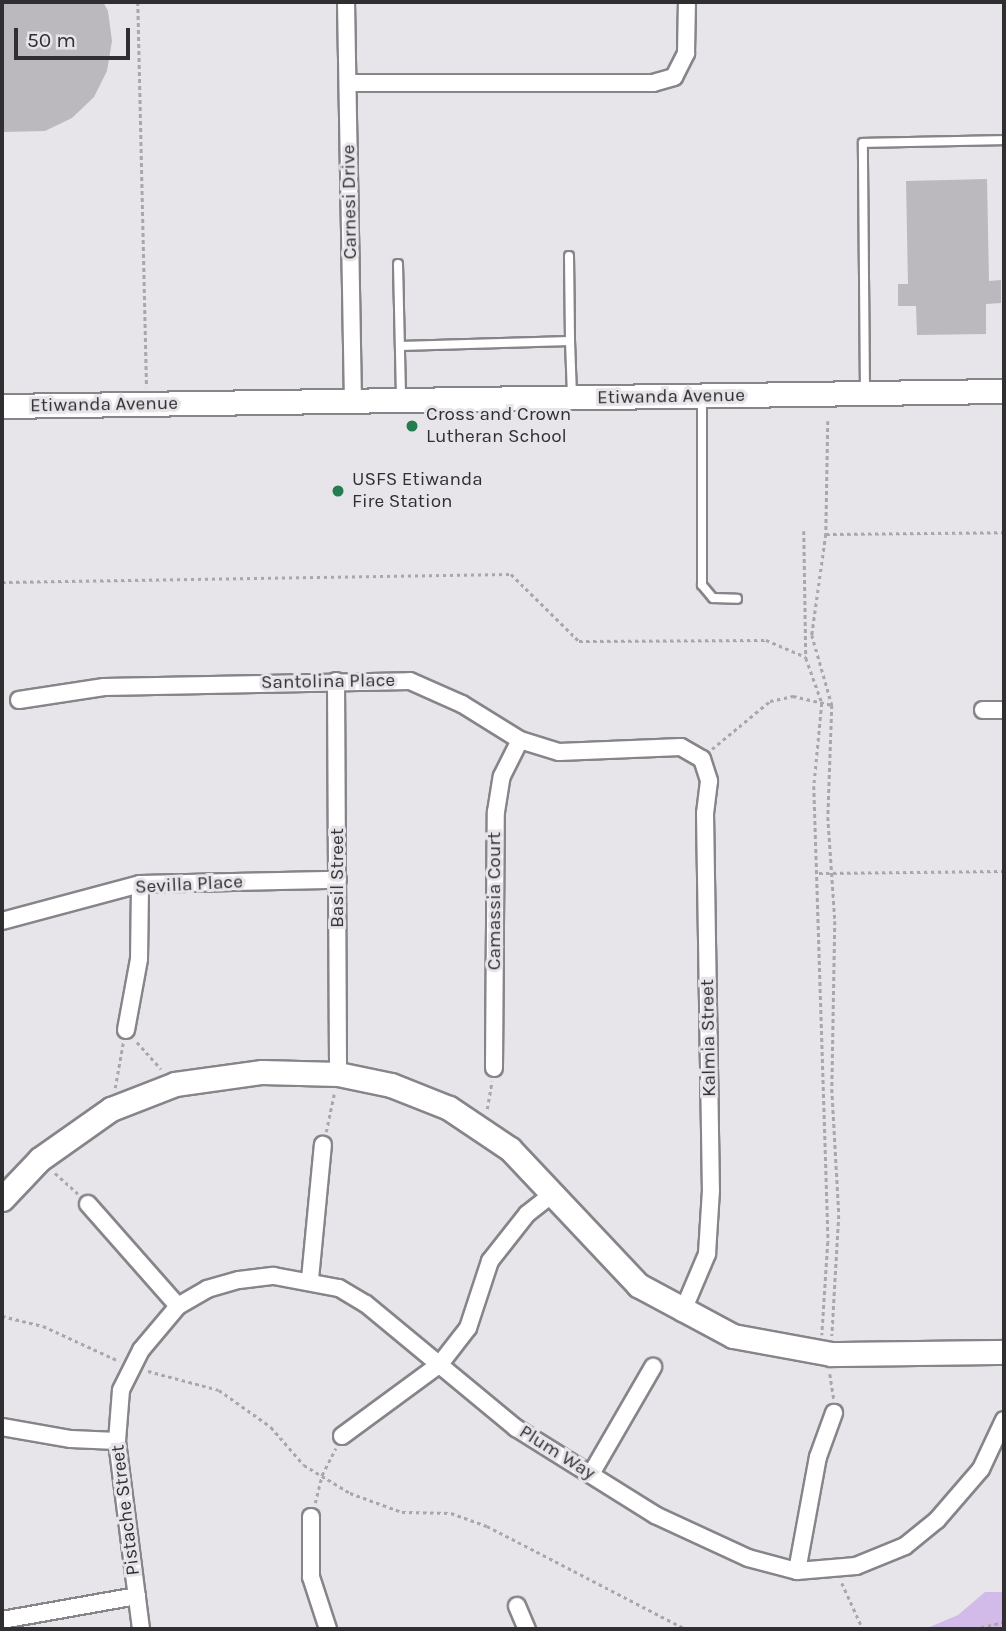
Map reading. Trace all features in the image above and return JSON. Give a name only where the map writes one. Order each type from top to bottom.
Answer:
[{"type":"street","name":"Carnesi Drive","points":[[346,2],[353,402]]},
{"type":"street","points":[[348,83],[653,83],[674,77],[686,53],[687,2]]},
{"type":"street","name":"Etiwanda Avenue","points":[[2,406],[1004,391]]},
{"type":"street","name":"Basil Street","points":[[336,681],[338,1074]]},
{"type":"street","name":"Santolina Place","points":[[19,700],[104,687],[410,681],[462,704],[520,740],[559,752],[681,747],[702,759]]},
{"type":"street","points":[[983,710],[1004,710]]},
{"type":"street","name":"Camassia Court","points":[[494,1068],[496,812],[502,776],[520,740]]},
{"type":"street","name":"Kalmia Street","points":[[682,1313],[707,1254],[711,1190],[705,813],[709,781],[702,759]]},
{"type":"street","name":"Sevilla Place","points":[[2,921],[140,884],[338,880]]},
{"type":"street","points":[[126,1030],[139,960],[140,884]]},
{"type":"street","points":[[2,1199],[40,1159],[111,1109],[175,1084],[262,1072],[338,1074],[403,1090],[449,1108],[510,1149],[554,1193],[592,1241],[638,1285],[682,1313],[733,1336],[831,1354],[1004,1352]]},
{"type":"street","points":[[310,1279],[323,1145]]},
{"type":"street","points":[[342,1436],[439,1364],[468,1328],[490,1261],[527,1214],[554,1193]]},
{"type":"street","points":[[88,1204],[178,1306]]},
{"type":"street","name":"Plum Way","points":[[121,1391],[141,1350],[178,1306],[207,1289],[239,1280],[274,1276],[310,1279],[339,1288],[366,1304],[516,1428],[655,1515],[726,1549],[797,1570],[856,1566],[905,1546],[937,1520],[981,1469],[1004,1420]]},
{"type":"street","points":[[591,1474],[653,1367]]},
{"type":"street","name":"Pistache Street","points":[[121,1391],[117,1441],[141,1629]]},
{"type":"street","points":[[797,1570],[818,1457],[834,1413]]},
{"type":"street","points":[[2,1427],[71,1439],[117,1441]]},
{"type":"street","points":[[311,1517],[311,1577],[328,1629]]},
{"type":"street","points":[[2,1620],[137,1597]]},
{"type":"street","points":[[517,1606],[527,1629]]},
{"type":"lane","points":[[865,394],[863,143],[1004,139]]},
{"type":"lane","points":[[569,256],[572,398]]},
{"type":"lane","points":[[398,264],[401,401]]},
{"type":"lane","points":[[400,346],[570,341]]},
{"type":"lane","points":[[702,396],[702,585],[713,598],[737,599]]},
{"type":"path","points":[[138,2],[148,404]]},
{"type":"path","points":[[804,531],[806,657],[822,703],[814,786],[828,1242],[822,1336],[832,1338],[839,1215],[832,1089],[836,972],[831,872],[832,705],[811,635],[826,534],[828,421]]},
{"type":"path","points":[[826,534],[1004,532]]},
{"type":"path","points":[[2,582],[510,574],[579,641],[766,640],[806,657]]},
{"type":"path","points":[[702,759],[770,701],[793,696],[832,705]]},
{"type":"path","points":[[817,873],[1004,871]]},
{"type":"path","points":[[126,1030],[175,1084]]},
{"type":"path","points":[[111,1109],[126,1030]]},
{"type":"path","points":[[484,1132],[494,1068]]},
{"type":"path","points":[[323,1145],[338,1074]]},
{"type":"path","points":[[40,1159],[88,1204]]},
{"type":"path","points":[[2,1316],[43,1326],[133,1366],[219,1390],[271,1427],[303,1465],[350,1493],[402,1512],[450,1513],[487,1526],[685,1629]]},
{"type":"path","points":[[830,1374],[834,1413]]},
{"type":"path","points":[[311,1517],[321,1475],[342,1436]]},
{"type":"path","points":[[831,1584],[844,1583],[863,1629]]},
{"type":"path","points":[[974,1629],[1004,1622]]},
{"type":"shaded area","points":[[985,1592],[1004,1592],[1004,1629],[925,1629],[958,1615]]},
{"type":"building","points":[[2,2],[103,2],[108,11],[112,41],[107,71],[94,97],[72,118],[45,131],[2,132]]},
{"type":"building","points":[[987,179],[989,281],[1001,280],[1001,303],[986,304],[986,334],[917,335],[916,306],[898,306],[898,284],[908,284],[906,181]]},
{"type":"place","name":"Cross and Crown Lutheran School","points":[[412,426]]},
{"type":"place","name":"USFS Etiwanda Fire Station","points":[[338,491]]}]
